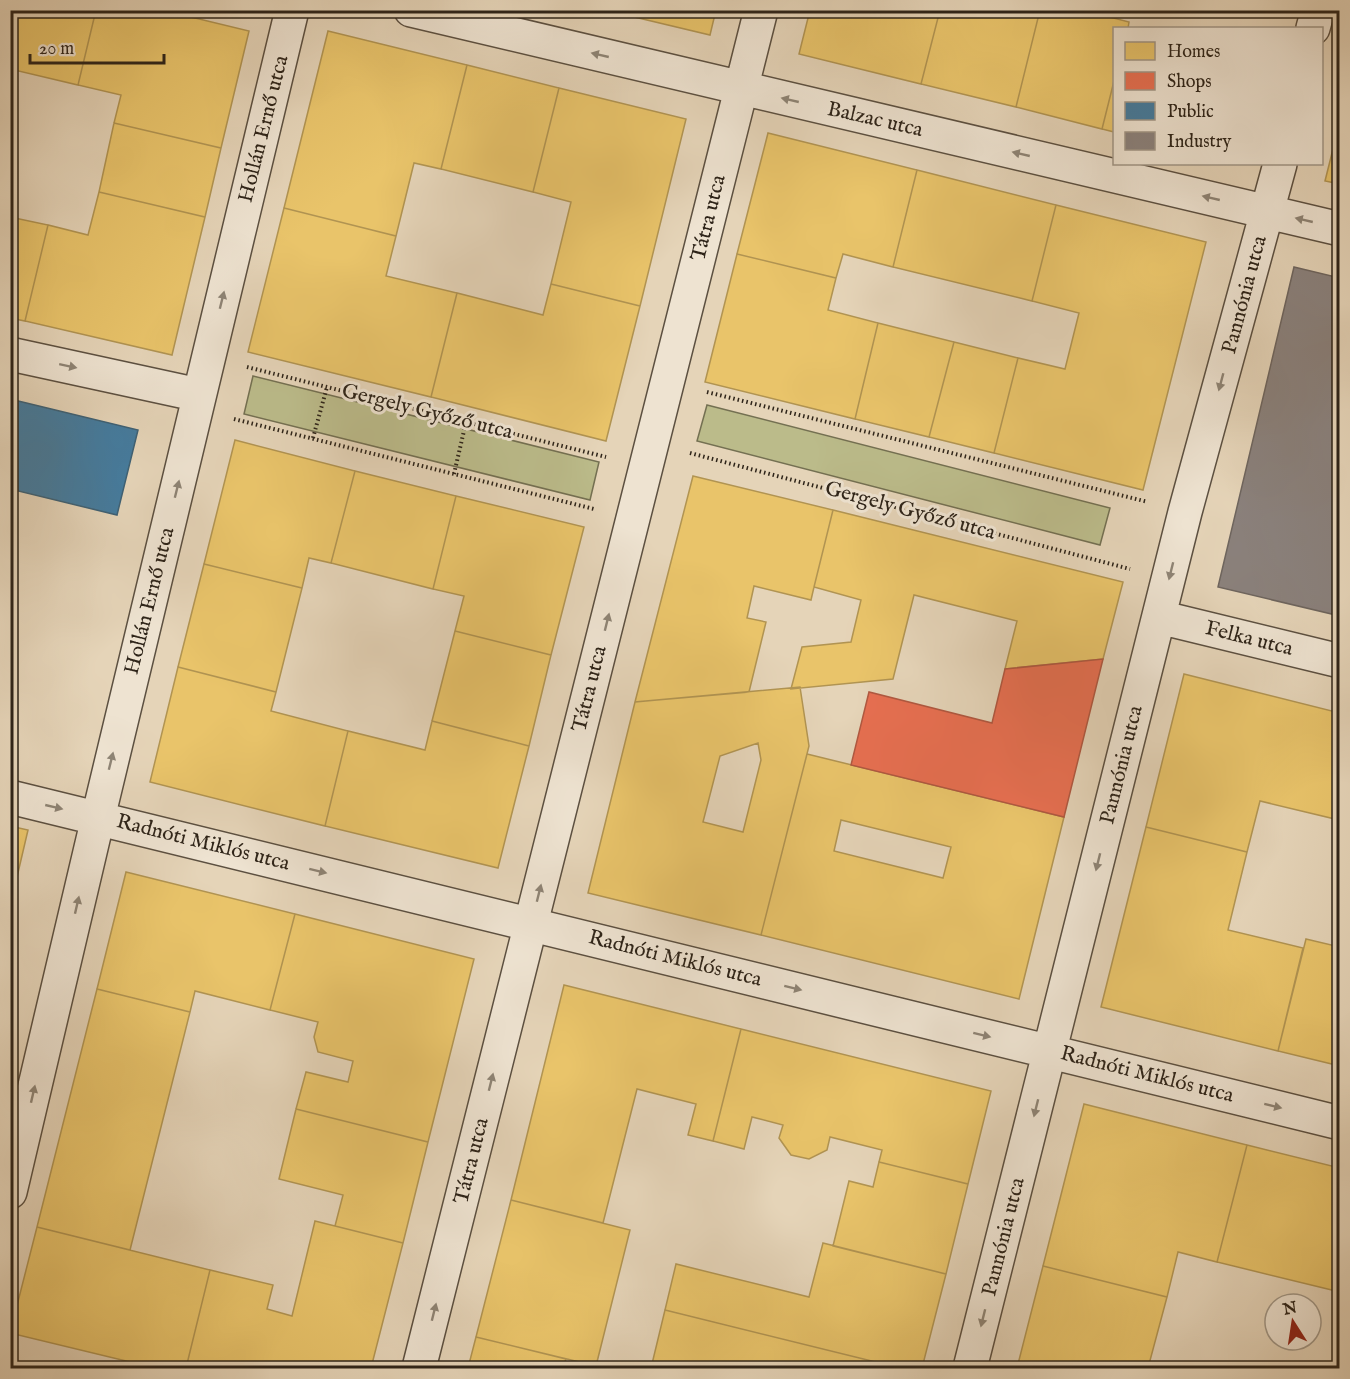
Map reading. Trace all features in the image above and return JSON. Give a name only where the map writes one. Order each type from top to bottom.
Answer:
[{"type":"street","name":"Hollán Ernő utca","points":[[10,1192],[292,10]]},
{"type":"street","name":"Balzac utca","points":[[411,10],[1340,229]]},
{"type":"street","name":"Tátra utca","points":[[419,1368],[760,10]]},
{"type":"street","points":[[1313,27],[1318,10]]},
{"type":"street","name":"Pannónia utca","points":[[970,1368],[1185,512],[1280,165]]},
{"type":"street","points":[[10,354],[198,402]]},
{"type":"street","name":"Felka utca","points":[[1159,617],[1340,661]]},
{"type":"street","name":"Radnóti Miklós utca","points":[[10,797],[1340,1123]]},
{"type":"path","name":"Gergely Győző utca","points":[[208,358],[466,422],[649,455],[1168,579]]},
{"type":"path","points":[[668,382],[1185,512]]},
{"type":"path","points":[[313,438],[327,387]]},
{"type":"path","points":[[198,402],[313,438],[633,518]]},
{"type":"path","points":[[454,474],[466,422]]},
{"type":"green space","points":[[253,376],[599,462],[590,500],[244,414]]},
{"type":"green space","points":[[707,405],[1110,508],[1100,545],[697,441]]},
{"type":"building: Homes","points":[[10,10],[96,10],[78,85],[10,69]]},
{"type":"building: Homes","points":[[96,10],[162,10],[249,31],[221,148],[114,123],[121,95],[78,85]]},
{"type":"building: Homes","points":[[605,10],[716,10],[710,35]]},
{"type":"building: Homes","points":[[810,10],[940,10],[921,84],[799,54]]},
{"type":"building: Homes","points":[[940,10],[1040,10],[1016,107],[921,84]]},
{"type":"building: Homes","points":[[1040,10],[1083,10],[1129,22],[1128,27],[1113,27],[1113,85],[1102,129],[1016,107]]},
{"type":"building: Homes","points":[[328,31],[467,65],[441,169],[414,163],[396,236],[284,208]]},
{"type":"building: Homes","points":[[467,65],[559,88],[533,192],[441,169]]},
{"type":"building: Homes","points":[[1113,85],[1113,132],[1102,129]]},
{"type":"building: Homes","points":[[559,88],[686,119],[640,306],[551,284],[571,202],[533,192]]},
{"type":"building: Homes","points":[[1340,121],[1340,184],[1325,181]]},
{"type":"building: Homes","points":[[114,123],[221,148],[205,217],[99,192]]},
{"type":"building: Homes","points":[[768,133],[917,170],[893,267],[843,254],[836,278],[737,254]]},
{"type":"building: Homes","points":[[917,170],[1056,205],[1032,301],[893,267]]},
{"type":"building: Homes","points":[[99,192],[205,217],[172,355],[25,321],[48,225],[88,235]]},
{"type":"building: Homes","points":[[1056,205],[1206,242],[1143,490],[994,453],[1018,358],[1065,369],[1079,313],[1032,301]]},
{"type":"building: Homes","points":[[284,208],[396,236],[386,276],[457,293],[431,397],[248,352]]},
{"type":"building: Homes","points":[[10,217],[48,225],[25,321],[10,318]]},
{"type":"building: Homes","points":[[737,254],[836,278],[828,310],[878,323],[855,419],[705,382]]},
{"type":"building: Homes","points":[[551,284],[640,306],[606,441],[431,397],[457,293],[543,315]]},
{"type":"building: Homes","points":[[878,323],[954,342],[929,437],[855,419]]},
{"type":"building: Homes","points":[[954,342],[1018,358],[994,453],[929,437]]},
{"type":"building: Homes","points":[[235,440],[355,471],[331,563],[309,558],[302,588],[204,564]]},
{"type":"building: Homes","points":[[355,471],[456,496],[433,589],[331,563]]},
{"type":"building: Homes","points":[[693,476],[833,510],[811,600],[754,586],[747,618],[766,622],[749,692],[635,702]]},
{"type":"building: Homes","points":[[456,496],[584,527],[551,655],[455,631],[464,596],[433,589]]},
{"type":"building: Homes","points":[[833,510],[1123,582],[1103,659],[1005,669],[1017,621],[914,595],[893,679],[791,689],[802,647],[851,642],[861,600],[814,587]]},
{"type":"building: Homes","points":[[204,564],[302,588],[276,692],[178,667]]},
{"type":"building: Homes","points":[[455,631],[551,655],[529,746],[432,721]]},
{"type":"building: Homes","points":[[178,667],[276,692],[271,711],[348,731],[325,826],[150,782]]},
{"type":"building: Homes","points":[[1184,674],[1340,713],[1340,802],[1335,819],[1260,801],[1247,852],[1146,827]]},
{"type":"building: Homes","points":[[800,687],[809,746],[761,935],[588,893],[635,702]],"holes":[[[758,743],[761,760],[743,832],[703,822],[720,756]]]},
{"type":"building: Homes","points":[[432,721],[529,746],[498,868],[325,826],[348,731],[425,750]]},
{"type":"building: Homes","points":[[807,754],[1064,817],[1019,999],[761,935]],"holes":[[[841,820],[951,847],[943,878],[834,851]]]},
{"type":"building: Homes","points":[[10,826],[28,830],[10,907]]},
{"type":"building: Homes","points":[[1146,827],[1247,852],[1228,930],[1303,948],[1278,1051],[1101,1007]]},
{"type":"building: Homes","points":[[126,872],[295,914],[270,1010],[195,991],[190,1012],[97,989]]},
{"type":"building: Homes","points":[[295,914],[474,959],[428,1142],[296,1109],[306,1072],[348,1082],[353,1061],[318,1052],[314,1037],[318,1022],[270,1010]]},
{"type":"building: Homes","points":[[1306,939],[1340,947],[1340,1066],[1278,1051]]},
{"type":"building: Homes","points":[[564,985],[741,1029],[713,1141],[688,1135],[696,1104],[637,1089],[603,1223],[511,1200]]},
{"type":"building: Homes","points":[[97,989],[190,1012],[130,1250],[37,1227]]},
{"type":"building: Homes","points":[[741,1029],[991,1091],[968,1184],[879,1162],[882,1150],[830,1137],[827,1150],[809,1159],[791,1155],[779,1138],[783,1125],[752,1117],[744,1149],[713,1141]]},
{"type":"building: Homes","points":[[1084,1104],[1247,1145],[1217,1262],[1178,1252],[1167,1297],[1043,1266]]},
{"type":"building: Homes","points":[[296,1109],[428,1142],[403,1243],[335,1226],[343,1195],[279,1179]]},
{"type":"building: Homes","points":[[1247,1145],[1340,1168],[1340,1292],[1217,1262]]},
{"type":"building: Homes","points":[[879,1162],[968,1184],[946,1274],[833,1246],[849,1181],[873,1187]]},
{"type":"building: Homes","points":[[511,1200],[630,1230],[596,1366],[476,1337]]},
{"type":"building: Homes","points":[[315,1221],[403,1243],[371,1368],[186,1368],[210,1270],[273,1285],[267,1309],[292,1316]]},
{"type":"building: Homes","points":[[37,1227],[210,1270],[186,1368],[155,1368],[10,1333]]},
{"type":"building: Homes","points":[[823,1243],[946,1274],[922,1368],[900,1368],[665,1310],[676,1264],[809,1297]]},
{"type":"building: Homes","points":[[1043,1266],[1167,1297],[1148,1368],[1017,1368]]},
{"type":"building: Homes","points":[[665,1310],[900,1368],[651,1368]]},
{"type":"building: Homes","points":[[476,1337],[566,1359],[563,1368],[468,1368]]},
{"type":"building: Shops","points":[[1103,659],[1064,817],[851,765],[869,692],[992,723],[1005,669]]},
{"type":"building: Public","points":[[10,399],[138,430],[117,515],[10,489]]},
{"type":"building: Industry","points":[[1294,267],[1340,278],[1340,616],[1218,587]]}]
